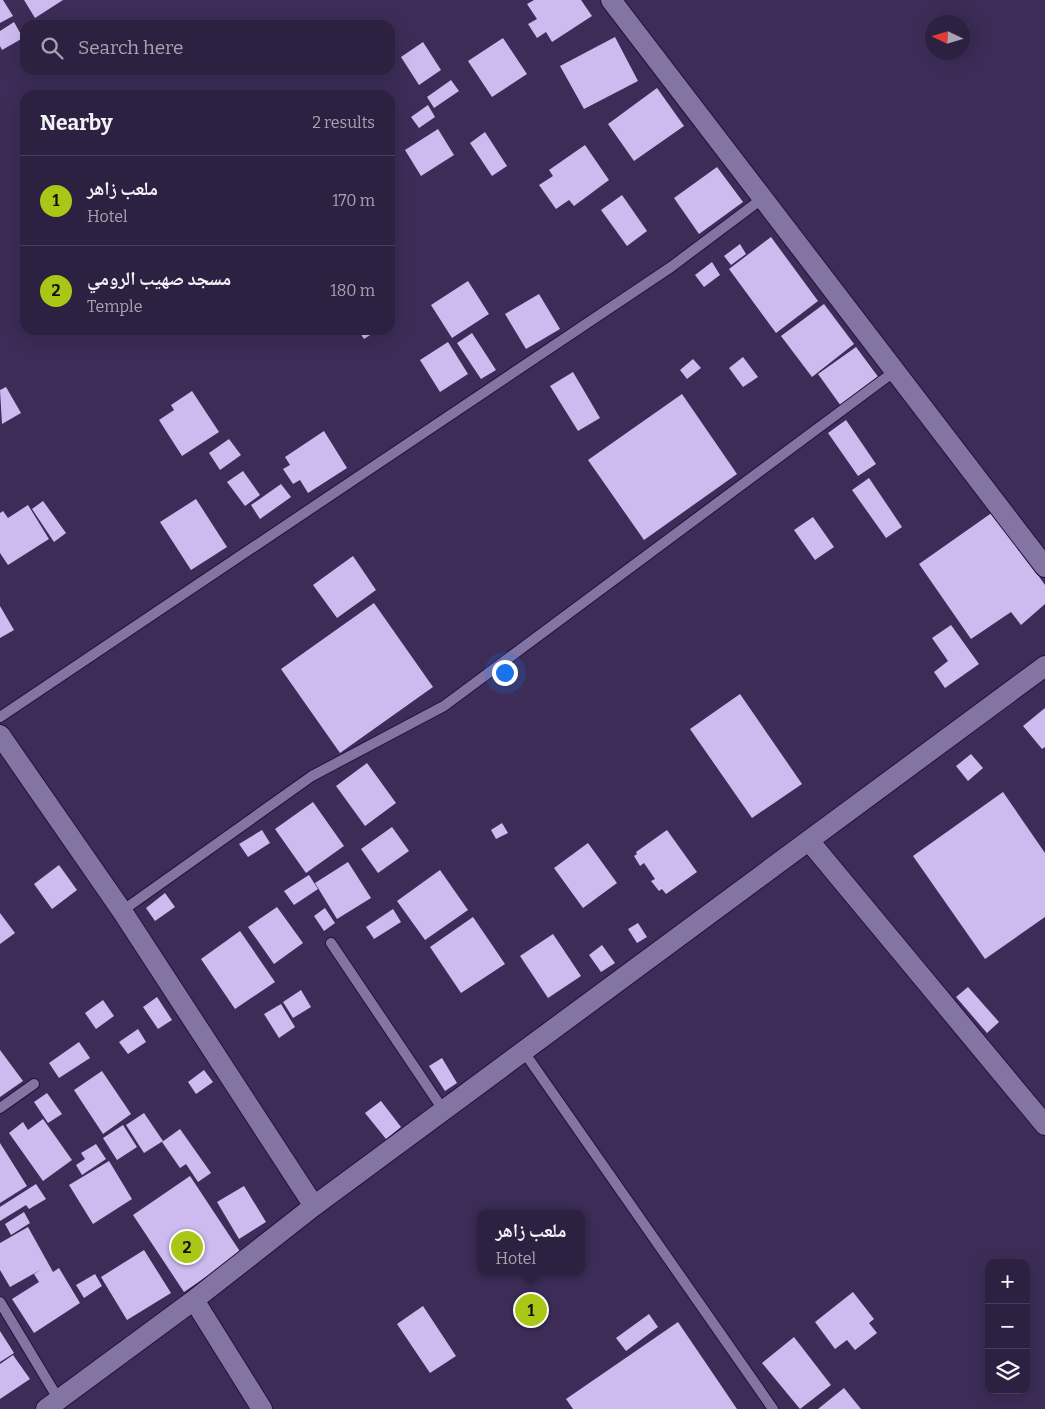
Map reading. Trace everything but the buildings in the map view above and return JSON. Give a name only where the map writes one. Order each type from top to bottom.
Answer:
[{"type":"street","points":[[611,0],[1045,567]]},
{"type":"street","points":[[52,1405],[194,1300],[314,1206],[810,842],[1045,666]]},
{"type":"street","points":[[0,735],[122,911],[314,1206]]},
{"type":"street","points":[[810,842],[1045,1125]]},
{"type":"street","points":[[194,1300],[262,1409]]},
{"type":"lane","points":[[0,717],[671,267],[763,198]]},
{"type":"lane","points":[[122,911],[312,776],[444,706],[895,371]]},
{"type":"lane","points":[[331,943],[444,1111]]},
{"type":"lane","points":[[524,1052],[772,1409]]},
{"type":"lane","points":[[0,1108],[34,1084]]},
{"type":"lane","points":[[0,1302],[52,1405]]},
{"type":"place","name":"مسجد صهيب الرومي","points":[[187,1247]]},
{"type":"place","name":"ملعب زاهر","points":[[531,1310]]}]
